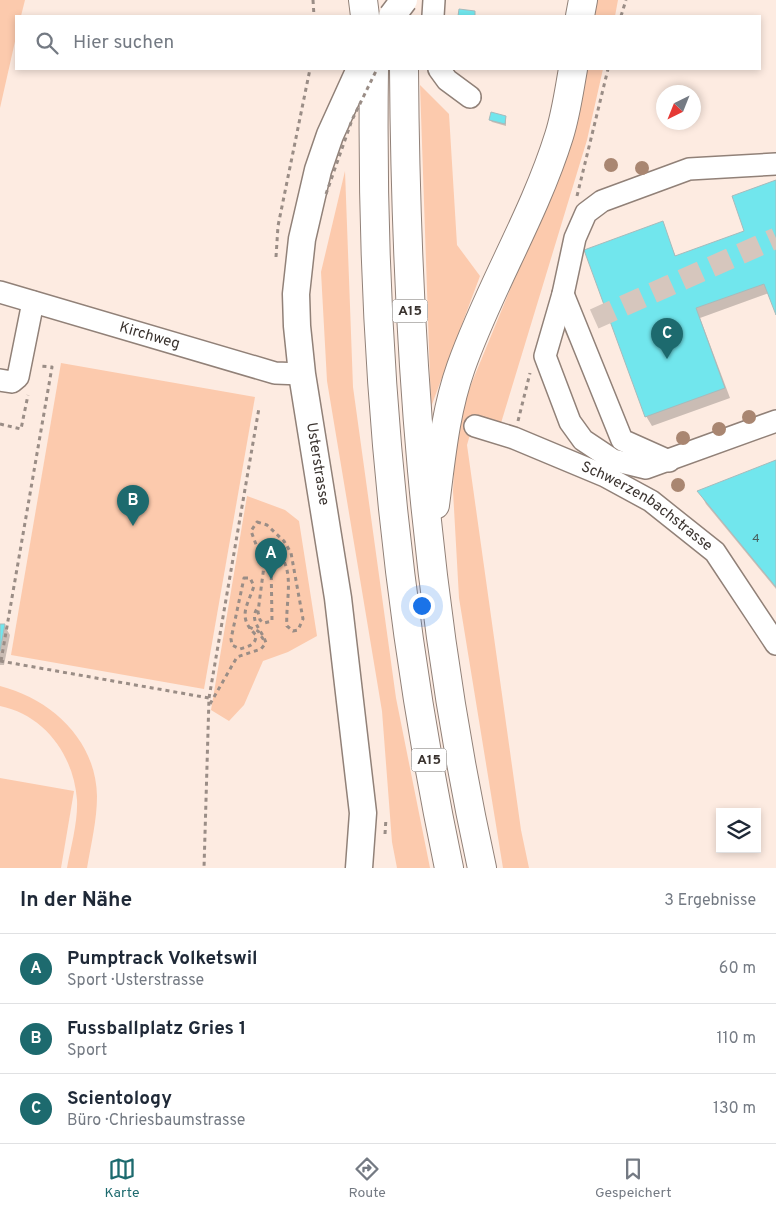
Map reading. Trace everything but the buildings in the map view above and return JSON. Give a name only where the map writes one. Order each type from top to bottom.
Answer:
[{"type":"highway","points":[[363,0],[365,15]]},
{"type":"highway","points":[[374,0],[374,15]]},
{"type":"highway","points":[[404,0],[404,15]]},
{"type":"highway","points":[[580,15],[582,0]]},
{"type":"highway","name":"A15","points":[[404,70],[411,331],[416,423],[429,553],[455,728],[482,868]]},
{"type":"highway","points":[[429,553],[445,428],[454,386],[474,333],[550,162],[562,125],[573,70]]},
{"type":"highway","name":"A15","points":[[371,73],[378,297],[392,499],[410,652],[449,868]]},
{"type":"main road","points":[[393,15],[404,0]]},
{"type":"main road","name":"Usterstrasse","points":[[359,868],[363,813],[340,608],[302,374],[296,326],[296,294],[302,239],[318,194],[330,135],[371,73]]},
{"type":"street","points":[[433,15],[434,0]]},
{"type":"street","points":[[440,70],[447,80],[470,97]]},
{"type":"street","points":[[776,164],[689,169],[602,201],[586,213],[575,238],[563,294],[545,356],[570,422],[583,440],[592,448],[613,460],[646,468],[776,421]]},
{"type":"street","name":"Kirchweg","points":[[0,292],[275,373],[302,374]]},
{"type":"street","points":[[563,294],[622,440],[669,461]]},
{"type":"street","points":[[0,380],[12,382],[18,377],[33,302]]},
{"type":"street","points":[[565,332],[560,350],[561,367],[592,448]]},
{"type":"street","name":"Schwerzenbachstrasse","points":[[475,426],[514,438],[605,476],[651,500],[715,552],[776,644]]},
{"type":"path","points":[[314,0],[314,15]]},
{"type":"path","points":[[621,15],[626,0]]},
{"type":"path","points":[[276,264],[278,226],[310,70]]},
{"type":"path","points":[[318,194],[371,73]]},
{"type":"path","points":[[33,365],[52,367],[0,661],[209,698]]},
{"type":"path","points":[[0,424],[21,429],[28,392]]},
{"type":"path","points":[[204,868],[208,706],[259,408]]},
{"type":"path","points":[[259,606],[260,620],[264,623],[272,620],[271,560],[275,556],[280,555],[284,560],[288,573],[287,626],[292,631],[301,626],[303,619],[291,553],[284,541],[267,525],[256,522],[251,531],[264,566],[259,606],[254,614],[254,623],[264,634],[266,643]]},
{"type":"path","points":[[244,578],[250,578],[254,586],[244,618],[246,626],[256,635],[256,641],[253,645],[240,649],[236,648],[231,639],[242,582],[244,578]]},
{"type":"path","points":[[246,626],[258,631],[262,640],[266,643]]},
{"type":"path","points":[[208,706],[237,657],[261,649],[266,643]]},
{"type":"shaded area","points":[[0,0],[25,0],[21,15],[15,15],[15,41],[0,108]]},
{"type":"shaded area","points":[[594,0],[618,0],[615,15],[592,15]]},
{"type":"shaded area","points":[[585,70],[603,70],[587,140],[501,423],[475,417],[467,445],[521,830],[529,868],[503,868],[459,598],[453,491],[456,421],[547,200]]},
{"type":"shaded area","points":[[420,85],[449,114],[457,245],[480,276],[431,407]]},
{"type":"shaded area","points":[[345,171],[353,387],[396,698],[430,868],[397,868],[392,842],[382,711],[327,381],[321,272]]},
{"type":"shaded area","points":[[61,363],[255,397],[204,689],[11,655]]},
{"type":"shaded area","points":[[247,496],[285,510],[299,521],[317,636],[288,652],[263,661],[244,705],[229,721],[211,710]]},
{"type":"shaded area","points":[[0,686],[19,692],[53,712],[79,740],[89,757],[95,776],[97,805],[87,868],[67,868],[75,825],[77,800],[75,784],[63,753],[54,740],[31,718],[0,706]]},
{"type":"shaded area","points":[[0,778],[74,791],[61,868],[0,868]]},
{"type":"tunnel","points":[[565,332],[776,238]]},
{"type":"place","name":"Scientology","points":[[667,359]]},
{"type":"place","name":"Fussballplatz Gries 1","points":[[133,526]]},
{"type":"place","name":"Pumptrack Volketswil","points":[[271,579]]}]
